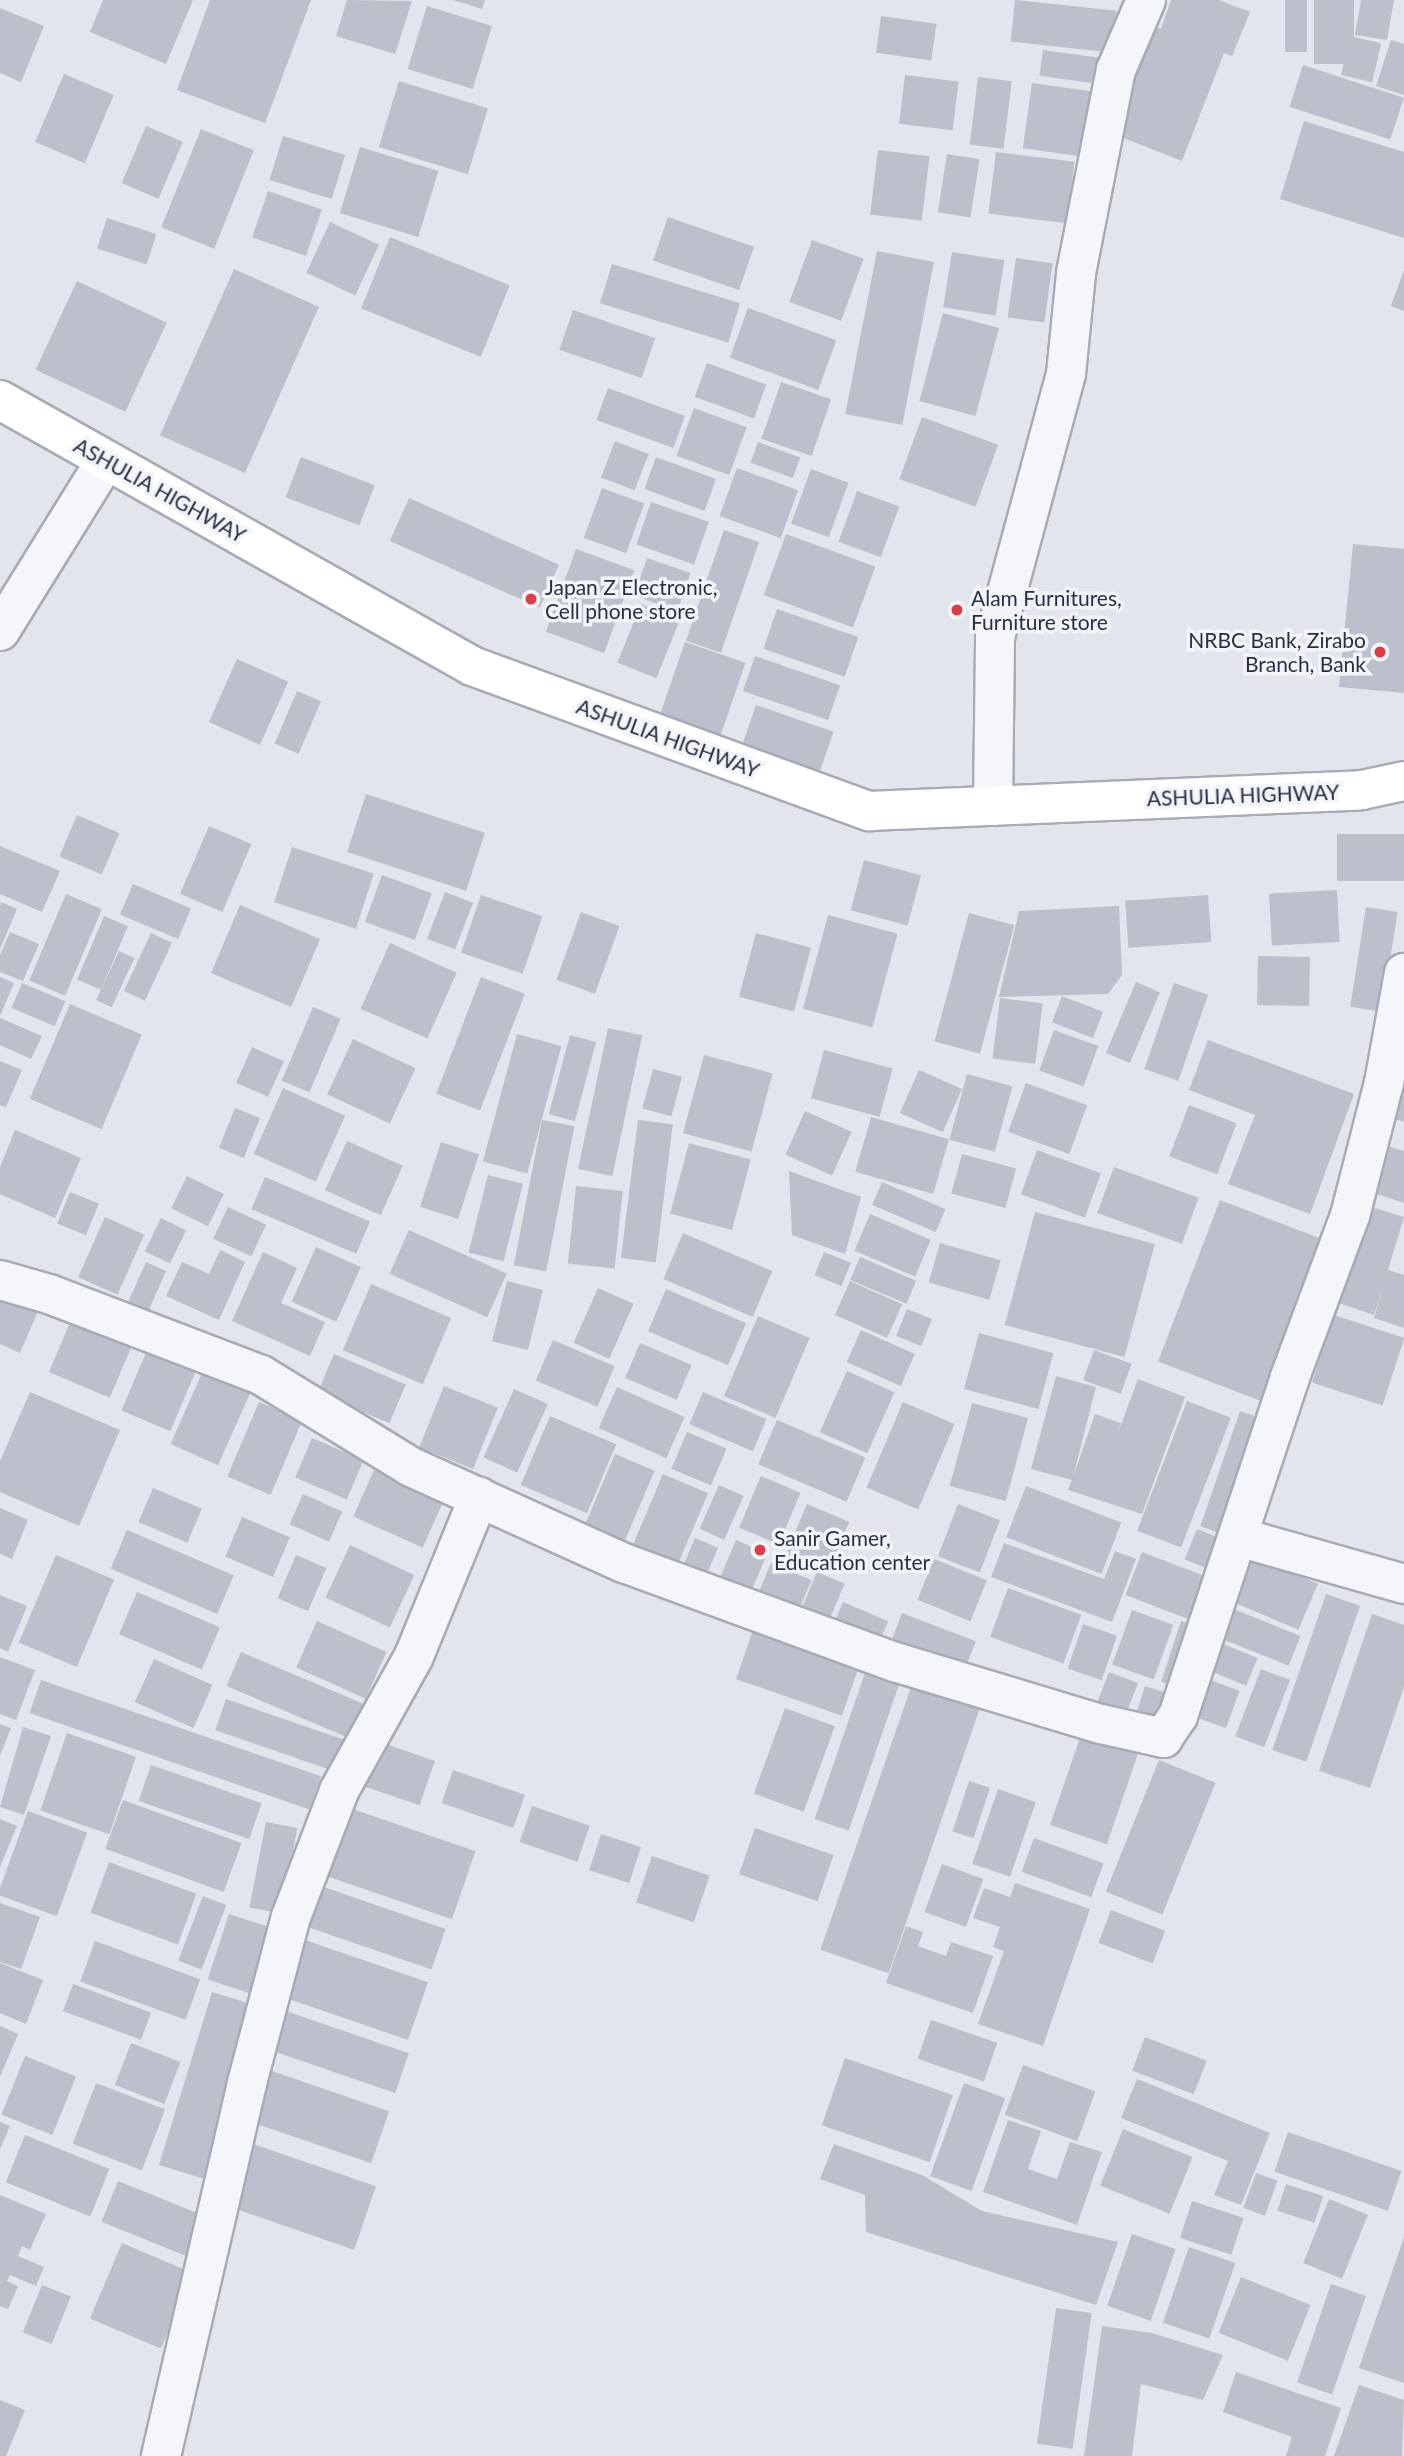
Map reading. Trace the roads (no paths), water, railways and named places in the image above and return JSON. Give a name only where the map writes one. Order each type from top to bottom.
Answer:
[{"type":"highway","name":"ASHULIA HIGHWAY","points":[[0,400],[472,666],[869,811],[1362,790],[1404,781]]},
{"type":"street","points":[[993,806],[995,637],[1066,374],[1076,273],[1116,70],[1146,0]]},
{"type":"street","points":[[0,631],[107,460]]},
{"type":"street","points":[[0,1280],[49,1294],[261,1375],[411,1467],[624,1563],[895,1662],[1101,1724],[1163,1738],[1178,1716],[1290,1377],[1350,1216],[1384,1083],[1404,974]]},
{"type":"street","points":[[161,2456],[247,2083],[290,1917],[339,1791],[414,1657],[479,1497]]},
{"type":"street","points":[[1238,1537],[1404,1584]]},
{"type":"place","name":"Japan Z Electronic, Cell phone store","points":[[531,599]]},
{"type":"place","name":"Alam Furnitures, Furniture store","points":[[957,610]]},
{"type":"place","name":"NRBC Bank, Zirabo Branch, Bank","points":[[1380,652]]},
{"type":"place","name":"Sanir Gamer, Education center","points":[[760,1550]]}]
